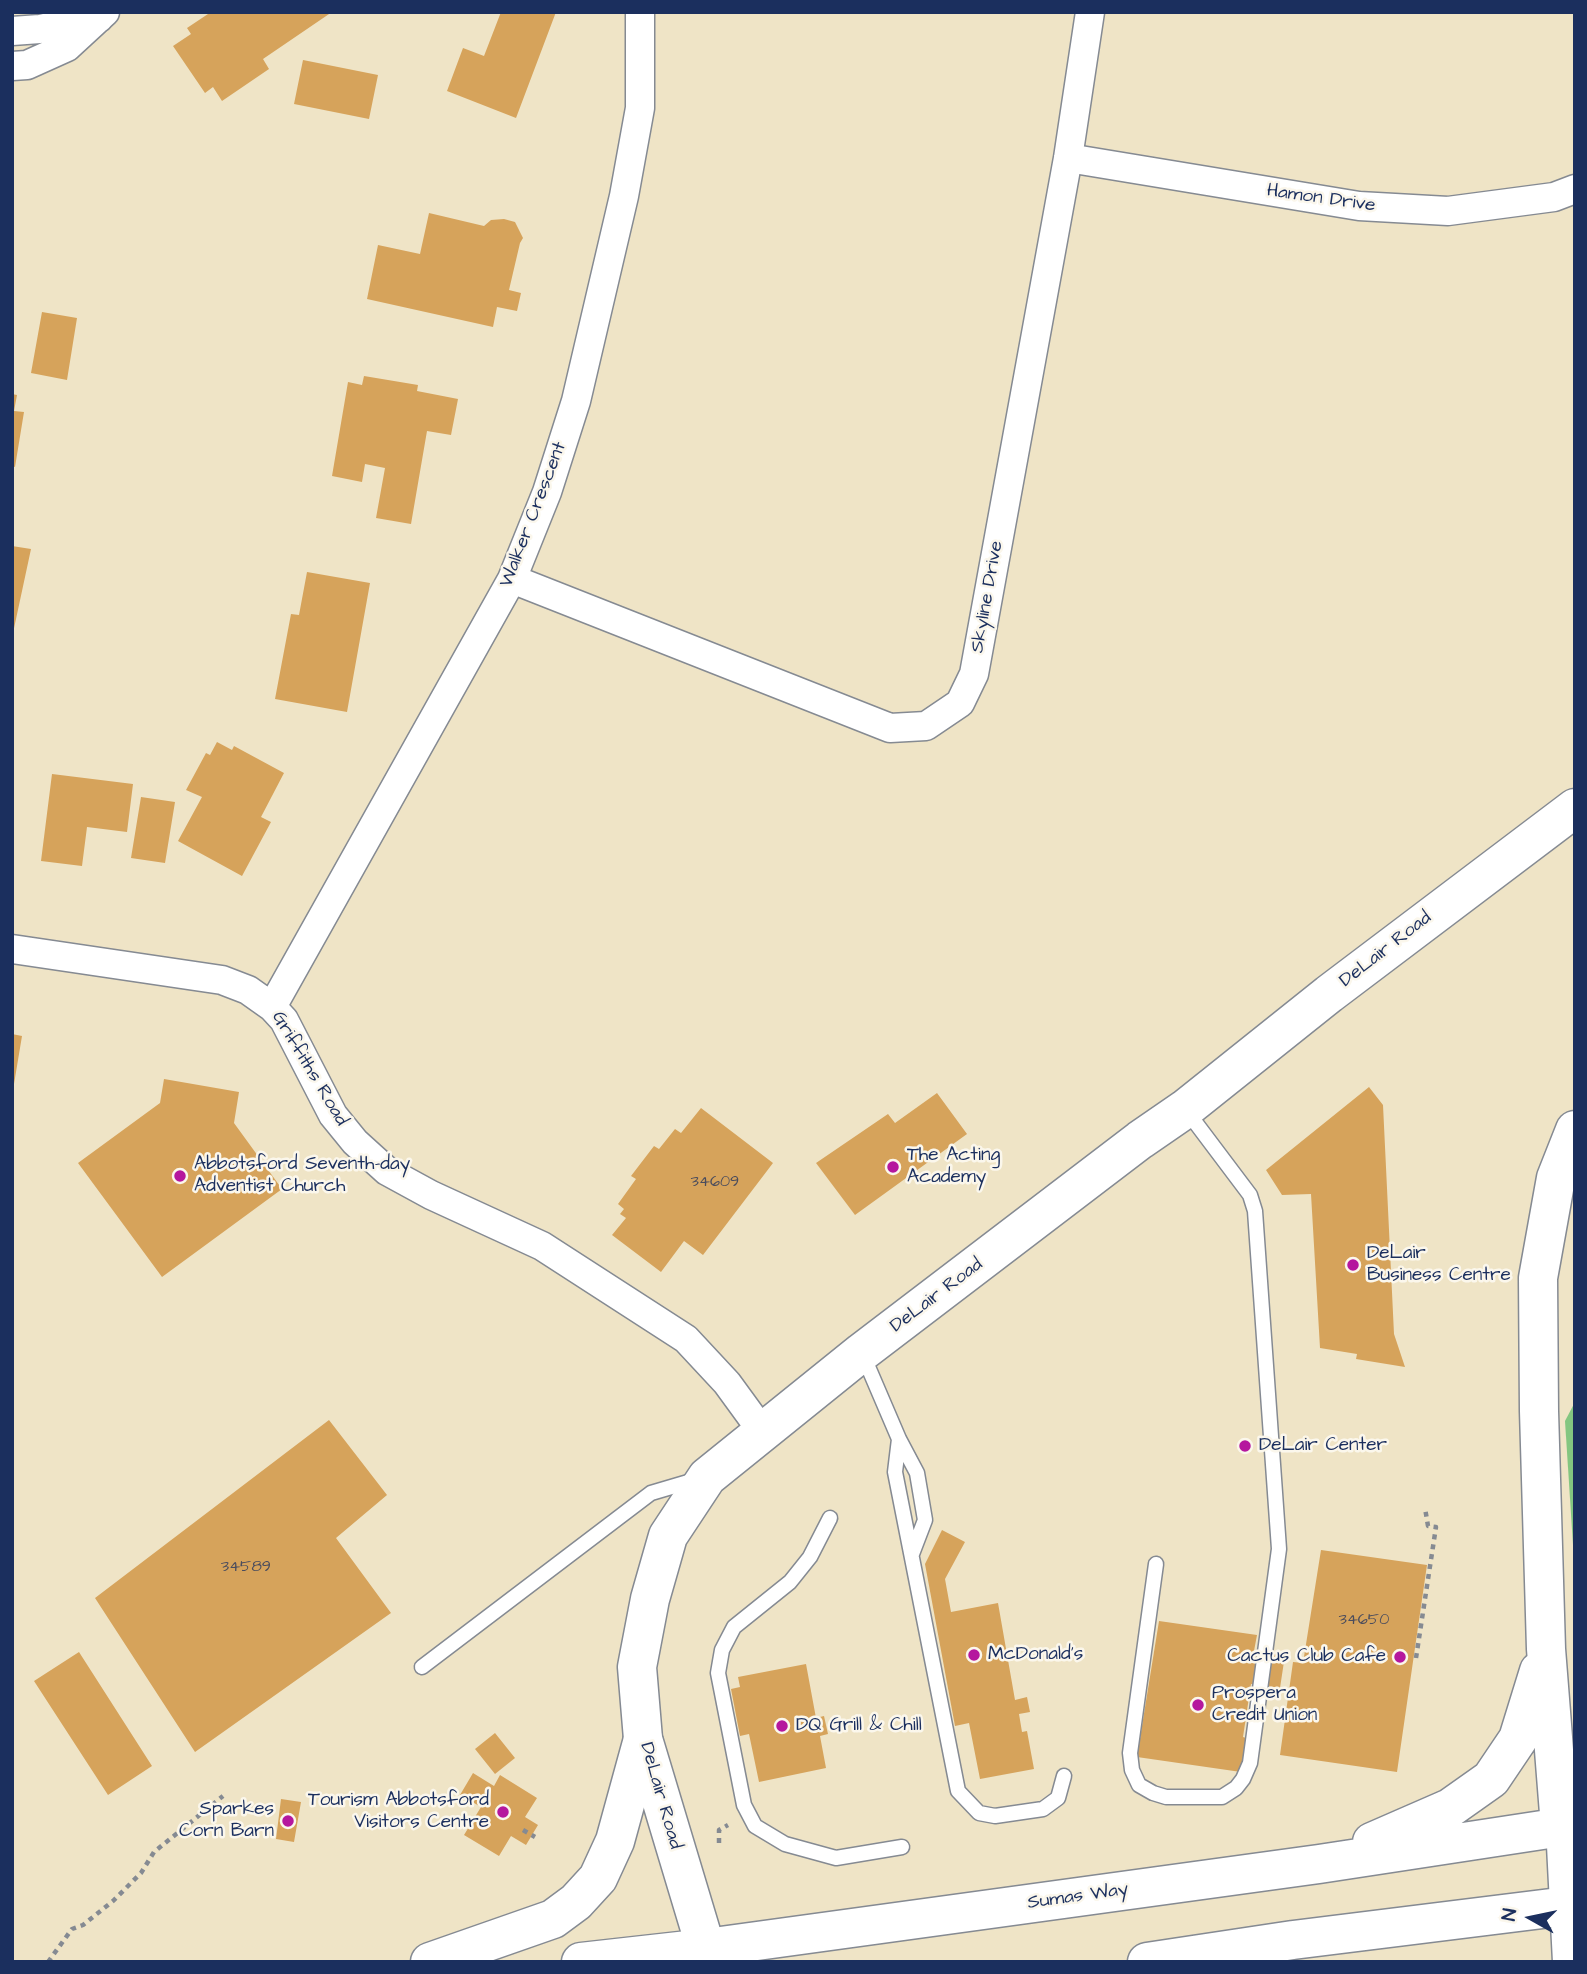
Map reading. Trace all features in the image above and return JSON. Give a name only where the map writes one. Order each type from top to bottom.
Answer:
[{"type":"main road","name":"DeLair Road","points":[[702,1957],[643,1739],[637,1667],[650,1599],[668,1535],[707,1476],[862,1352],[1140,1140],[1185,1109],[1339,986],[1575,808]]},
{"type":"main road","points":[[1567,1826],[1546,1649],[1538,1278],[1556,1178],[1575,1130]]},
{"type":"main road","points":[[1319,1864],[1450,1808],[1491,1779],[1518,1739],[1546,1649]]},
{"type":"main road","points":[[430,1962],[553,1919],[576,1902],[598,1878],[615,1841],[643,1739]]},
{"type":"main road","name":"Sumas Way","points":[[581,1962],[702,1957],[1567,1826]]},
{"type":"main road","points":[[1147,1962],[1293,1940],[1569,1906]]},
{"type":"street","name":"Walker Crescent","points":[[272,1007],[512,579],[547,492],[576,401],[624,196],[640,108],[640,12]]},
{"type":"street","name":"Skyline Drive","points":[[512,579],[890,728],[926,726],[960,703],[974,674],[1068,158],[1090,12]]},
{"type":"street","points":[[12,31],[40,29],[102,15]]},
{"type":"street","points":[[12,66],[27,65],[67,47],[102,15]]},
{"type":"street","name":"Hamon Drive","points":[[1068,158],[1371,207],[1448,211],[1554,197],[1575,189]]},
{"type":"street","name":"Griffiths Road","points":[[12,949],[222,980],[248,990],[272,1007],[284,1020],[333,1115],[355,1142],[387,1171],[431,1195],[542,1246],[686,1339],[727,1383],[762,1431]]},
{"type":"street","points":[[1567,1826],[1567,1962]]},
{"type":"lane","points":[[1156,1564],[1130,1753],[1132,1770],[1139,1785],[1153,1793],[1167,1797],[1222,1797],[1236,1788],[1251,1763],[1279,1549],[1255,1211],[1250,1195],[1185,1109]]},
{"type":"lane","points":[[862,1352],[899,1439],[917,1473],[925,1520],[912,1556]]},
{"type":"lane","points":[[899,1439],[895,1472],[958,1791],[979,1813],[995,1816],[1043,1809],[1058,1798],[1064,1776]]},
{"type":"lane","points":[[422,1667],[651,1493],[707,1476]]},
{"type":"lane","points":[[830,1518],[810,1557],[790,1582],[734,1627],[722,1650],[718,1673],[744,1805],[755,1826],[785,1844],[836,1857],[902,1846]]},
{"type":"path","points":[[1416,1658],[1436,1527],[1428,1526],[1425,1508]]},
{"type":"path","points":[[48,1962],[72,1928],[83,1925],[113,1901],[141,1873],[154,1852],[223,1796]]},
{"type":"path","points":[[719,1843],[719,1830],[734,1822]]},
{"type":"path","points":[[523,1830],[535,1837]]},
{"type":"green space","points":[[1575,1402],[1575,1576],[1565,1421]]},
{"type":"building","points":[[211,12],[332,12],[263,59],[269,69],[222,101],[213,87],[205,93],[173,46],[191,34],[187,28]]},
{"type":"building","points":[[501,12],[556,12],[516,118],[447,91],[463,48],[484,56]]},
{"type":"building","points":[[303,60],[378,75],[369,119],[294,104]]},
{"type":"building","points":[[429,213],[484,226],[491,220],[515,222],[523,238],[509,290],[521,293],[517,311],[497,307],[493,327],[367,299],[378,245],[420,254]]},
{"type":"building","points":[[42,312],[77,318],[67,380],[31,373]]},
{"type":"building","points":[[364,376],[418,385],[417,391],[458,399],[451,435],[427,431],[411,524],[376,518],[385,468],[365,464],[362,482],[332,476],[348,382],[362,385]]},
{"type":"building","points":[[12,394],[17,395],[14,411],[24,412],[15,467],[12,466]]},
{"type":"building","points":[[12,546],[31,549],[13,633],[12,633]]},
{"type":"building","points":[[307,572],[370,583],[347,712],[275,699],[291,614],[299,615]]},
{"type":"building","points":[[217,742],[232,750],[234,746],[284,773],[261,817],[271,822],[242,876],[178,841],[202,797],[186,790],[206,753],[210,755]]},
{"type":"building","points":[[52,774],[133,784],[127,832],[87,827],[82,866],[41,861]]},
{"type":"building","points":[[141,797],[175,802],[165,863],[131,858]]},
{"type":"building","points":[[12,1034],[22,1036],[14,1084],[12,1084]]},
{"type":"building","name":"Abbotsford Seventh-day Adventist Church","points":[[164,1079],[239,1092],[234,1123],[282,1189],[162,1277],[78,1163],[160,1103]]},
{"type":"building","name":"DeLair Business Centre","points":[[1369,1087],[1383,1105],[1394,1334],[1405,1367],[1356,1359],[1357,1354],[1320,1348],[1311,1194],[1282,1195],[1266,1170]]},
{"type":"building","points":[[937,1093],[967,1134],[855,1215],[816,1163],[888,1114],[895,1123]]},
{"type":"building","points":[[701,1108],[773,1163],[703,1255],[684,1241],[661,1272],[612,1235],[626,1218],[620,1214],[624,1209],[618,1204],[636,1179],[631,1176],[654,1146],[659,1149],[675,1129],[681,1133]]},
{"type":"building","points":[[329,1420],[387,1495],[336,1538],[391,1613],[195,1752],[95,1598]]},
{"type":"building","name":"McDonald's","points":[[942,1530],[965,1542],[945,1579],[951,1612],[998,1603],[1015,1700],[1027,1697],[1030,1712],[1019,1714],[1022,1732],[1027,1731],[1034,1769],[980,1779],[969,1723],[955,1726],[925,1564]]},
{"type":"building","points":[[1321,1550],[1427,1565],[1397,1772],[1280,1755],[1293,1662],[1303,1663]]},
{"type":"building","name":"Prospera Credit Union","points":[[1159,1621],[1257,1635],[1254,1651],[1285,1655],[1280,1688],[1251,1684],[1241,1772],[1137,1757]]},
{"type":"building","points":[[79,1652],[152,1766],[108,1795],[34,1681]]},
{"type":"building","name":"DQ Grill & Chill","points":[[806,1664],[816,1718],[824,1716],[828,1734],[820,1736],[826,1768],[759,1782],[749,1734],[740,1736],[731,1689],[740,1687],[738,1677]]},
{"type":"building","points":[[495,1733],[515,1758],[495,1774],[475,1749]]},
{"type":"building","name":"Tourism Abbotsford Visitors Centre","points":[[473,1773],[494,1786],[500,1775],[537,1798],[525,1817],[538,1825],[526,1845],[511,1836],[499,1856],[464,1835],[481,1807],[460,1795]]},
{"type":"building","name":"Sparkes Corn Barn","points":[[281,1799],[301,1802],[294,1842],[276,1839]]},
{"type":"place","name":"The Acting Academy","points":[[893,1167]]},
{"type":"place","name":"Abbotsford Seventh-day Adventist Church","points":[[180,1176]]},
{"type":"place","name":"DeLair Business Centre","points":[[1353,1265]]},
{"type":"place","name":"DeLair Center","points":[[1245,1446]]},
{"type":"place","name":"McDonald's","points":[[974,1655]]},
{"type":"place","name":"Cactus Club Cafe","points":[[1400,1657]]},
{"type":"place","name":"Prospera Credit Union","points":[[1198,1705]]},
{"type":"place","name":"DQ Grill & Chill","points":[[782,1726]]},
{"type":"place","name":"Tourism Abbotsford Visitors Centre","points":[[503,1812]]},
{"type":"place","name":"Sparkes Corn Barn","points":[[288,1821]]}]
